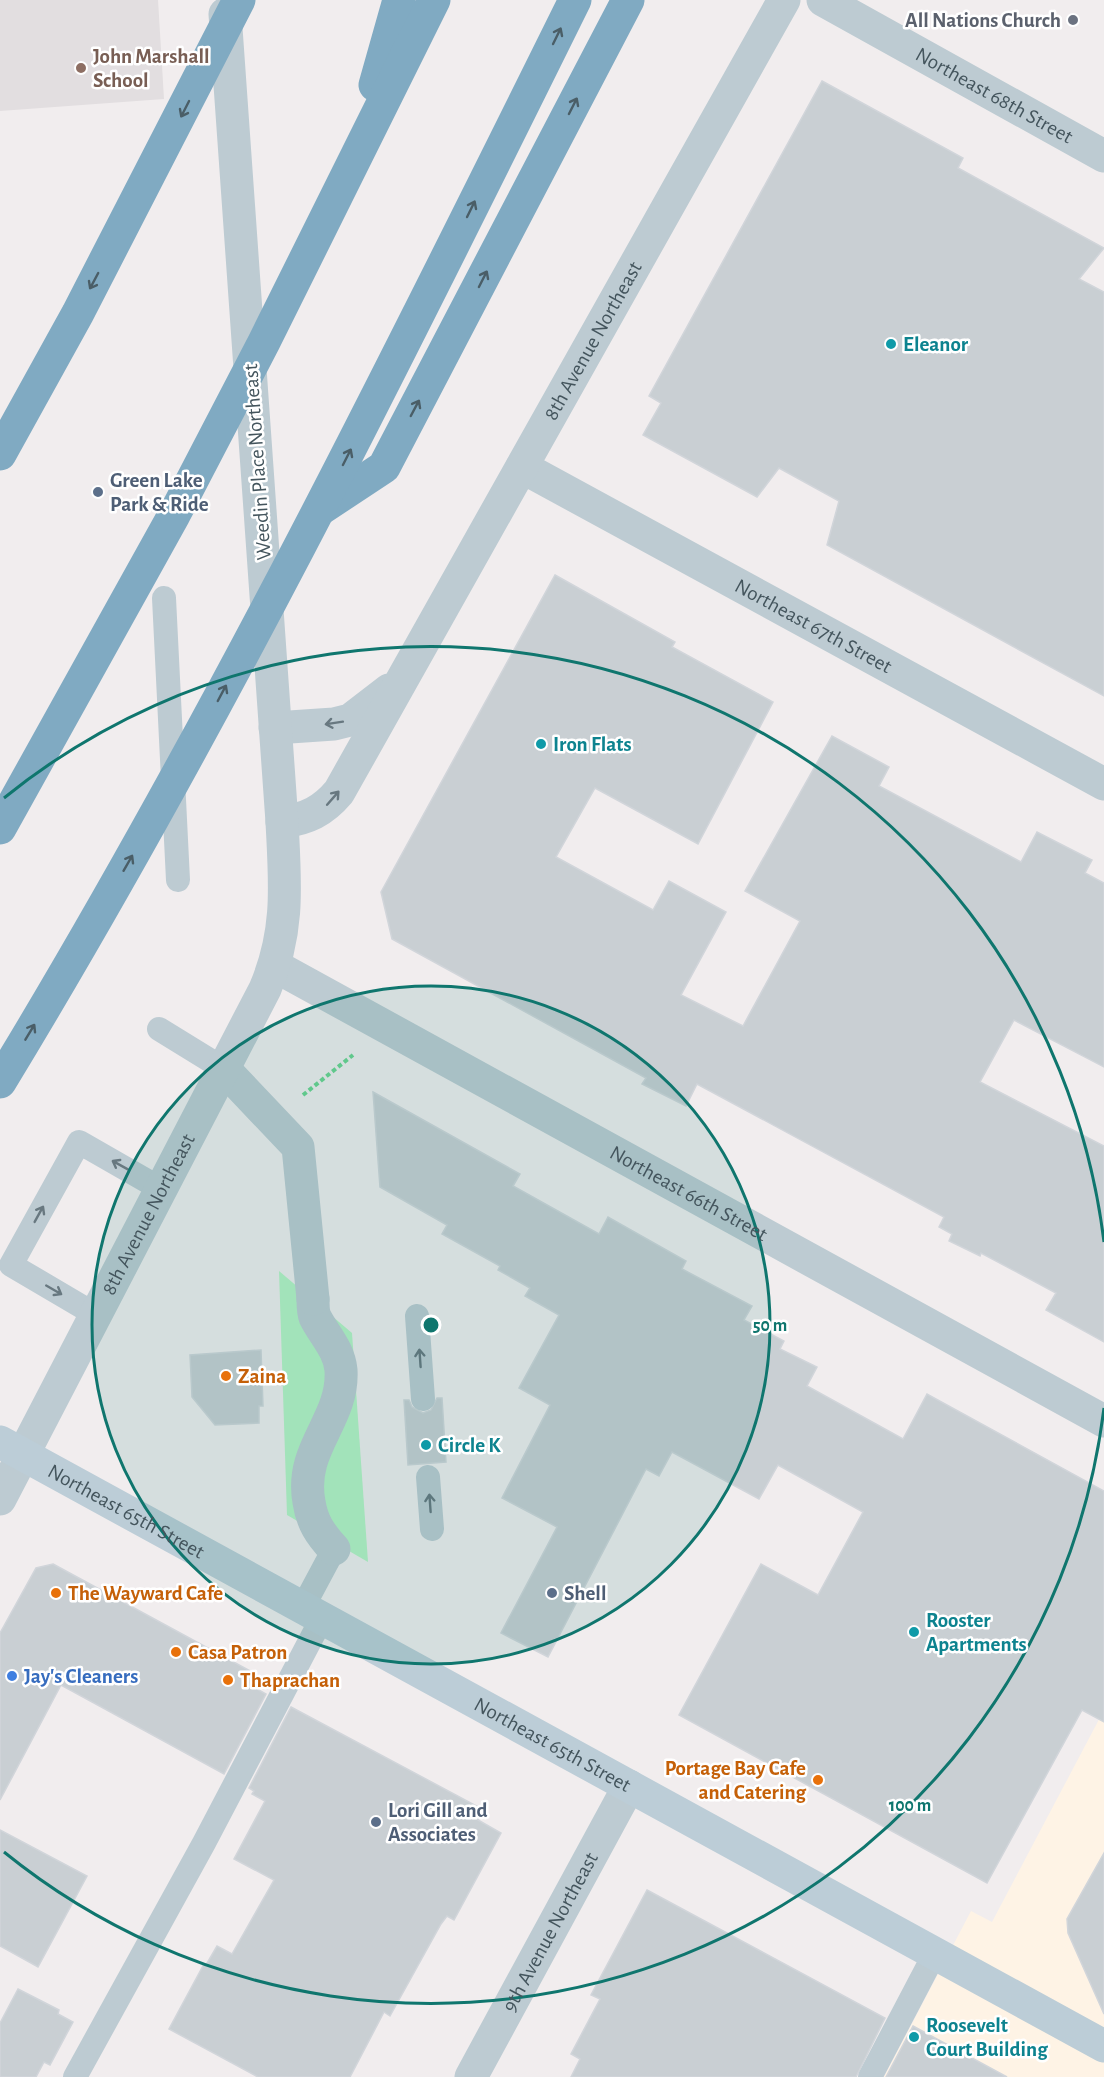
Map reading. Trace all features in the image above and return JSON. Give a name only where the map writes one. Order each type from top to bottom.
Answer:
[{"type":"highway","points":[[0,454],[94,282],[239,0]]},
{"type":"highway","points":[[0,1082],[170,790],[321,509],[575,0]]},
{"type":"highway","points":[[321,509],[384,467],[628,0]]},
{"type":"highway","points":[[0,828],[174,515],[351,167],[419,6]]},
{"type":"main road","name":"Northeast 65th Street","points":[[11,1448],[1104,2046]]},
{"type":"street","name":"Weedin Place Northeast","points":[[224,0],[282,822],[284,925]]},
{"type":"street","name":"8th Avenue Northeast","points":[[282,822],[299,820],[329,804],[339,792],[399,681],[784,0]]},
{"type":"street","name":"Northeast 68th Street","points":[[822,0],[1104,156]]},
{"type":"street","name":"Northeast 67th Street","points":[[522,467],[1104,784]]},
{"type":"street","name":"8th Avenue Northeast","points":[[275,728],[334,724],[350,720],[399,681]]},
{"type":"street","name":"8th Avenue Northeast","points":[[0,1499],[11,1448],[96,1315],[275,966],[284,925]]},
{"type":"street","name":"Northeast 66th Street","points":[[275,966],[1104,1421]]},
{"type":"street","points":[[224,1069],[298,1147],[314,1316],[336,1351],[341,1368],[341,1384],[334,1411],[308,1465],[307,1493],[315,1525],[334,1549]]},
{"type":"street","name":"9th Avenue Northeast","points":[[471,2077],[629,1786]]},
{"type":"lane","points":[[164,598],[178,880]]},
{"type":"lane","points":[[159,1029],[224,1069]]},
{"type":"lane","points":[[96,1315],[11,1265],[79,1142],[161,1189]]},
{"type":"lane","points":[[417,1316],[423,1399]]},
{"type":"lane","points":[[428,1477],[432,1529]]},
{"type":"lane","points":[[75,2077],[207,1837],[313,1613],[334,1549]]},
{"type":"lane","points":[[870,2077],[935,1953]]},
{"type":"path","points":[[297,1100],[351,1055],[359,1057]]},
{"type":"shaded area","name":"John Marshall School","points":[[0,0],[158,0],[164,99],[0,111]]},
{"type":"shaded area","points":[[1104,1710],[1104,2077],[884,2077],[971,1911],[992,1922]]},
{"type":"green space","points":[[279,1271],[352,1333],[368,1562],[287,1515]]},
{"type":"building","name":"Eleanor","points":[[822,81],[963,158],[958,168],[1104,248],[1079,279],[1104,292],[1104,696],[827,545],[839,501],[779,468],[757,497],[643,435],[661,403],[649,396]]},
{"type":"building","points":[[555,575],[675,642],[672,647],[773,702],[698,844],[595,788],[556,857],[653,910],[669,881],[726,912],[681,995],[743,1026],[800,921],[745,891],[832,736],[889,767],[879,786],[1021,862],[1037,832],[1092,860],[1085,873],[1104,883],[1104,1067],[1014,1020],[980,1082],[1104,1146],[1104,1342],[1046,1310],[1056,1293],[981,1253],[980,1256],[949,1241],[952,1234],[939,1227],[944,1217],[697,1084],[686,1106],[642,1084],[646,1078],[392,939],[381,892]]},
{"type":"building","points":[[373,1092],[520,1174],[513,1186],[599,1234],[608,1217],[686,1261],[682,1269],[752,1306],[744,1320],[784,1341],[780,1349],[817,1367],[807,1386],[903,1439],[927,1394],[1104,1491],[1104,1722],[1082,1710],[987,1883],[679,1715],[761,1564],[818,1595],[863,1512],[778,1465],[759,1499],[672,1452],[659,1476],[646,1469],[548,1657],[501,1633],[557,1527],[502,1498],[550,1405],[519,1388],[559,1315],[525,1296],[530,1288],[498,1270],[500,1266],[442,1234],[447,1225],[380,1187]]},
{"type":"building","name":"Zaina","points":[[261,1350],[263,1406],[259,1406],[259,1423],[215,1425],[192,1397],[190,1355]]},
{"type":"building","name":"Circle K","points":[[437,1398],[442,1398],[446,1462],[408,1465],[404,1400],[409,1400],[412,1407],[423,1413],[431,1410]]},
{"type":"building","points":[[53,1564],[263,1678],[257,1689],[266,1694],[224,1774],[61,1685],[0,1800],[0,1633],[36,1568]]},
{"type":"building","points":[[291,1707],[484,1810],[478,1820],[501,1833],[454,1920],[447,1916],[441,1924],[390,2016],[384,2012],[350,2077],[258,2077],[169,2029],[204,1964],[206,1965],[217,1946],[232,1954],[274,1880],[234,1859],[265,1801],[252,1794],[254,1791],[249,1788]]},
{"type":"building","points":[[0,1830],[87,1876],[38,1967],[0,1946]]},
{"type":"building","points":[[1104,1853],[1104,2014],[1068,1933],[1067,1919]]},
{"type":"building","points":[[647,1890],[885,2018],[856,2077],[571,2077],[580,2059],[571,2054],[600,1999],[591,1995]]},
{"type":"building","points":[[18,1989],[59,2010],[58,2014],[73,2022],[50,2065],[44,2062],[36,2077],[0,2077],[0,2023]]},
{"type":"building","name":"Roosevelt Court Building","points":[[913,2026],[1007,2077],[886,2077]]},
{"type":"place","name":"All Nations Church","points":[[1073,20]]},
{"type":"place","name":"John Marshall School","points":[[81,68]]},
{"type":"place","name":"Eleanor","points":[[891,344]]},
{"type":"place","name":"Green Lake Park & Ride","points":[[98,492]]},
{"type":"place","name":"Iron Flats","points":[[541,744]]},
{"type":"place","name":"Zaina","points":[[226,1376]]},
{"type":"place","name":"Circle K","points":[[426,1445]]},
{"type":"place","name":"The Wayward Cafe","points":[[56,1593]]},
{"type":"place","name":"Shell","points":[[552,1593]]},
{"type":"place","name":"Rooster Apartments","points":[[914,1632]]},
{"type":"place","name":"Casa Patron","points":[[176,1652]]},
{"type":"place","name":"Jay's Cleaners","points":[[12,1676]]},
{"type":"place","name":"Thaprachan","points":[[228,1680]]},
{"type":"place","name":"Portage Bay Cafe and Catering","points":[[818,1780]]},
{"type":"place","name":"Lori Gill and Associates","points":[[376,1822]]},
{"type":"place","name":"Roosevelt Court Building","points":[[914,2037]]}]
